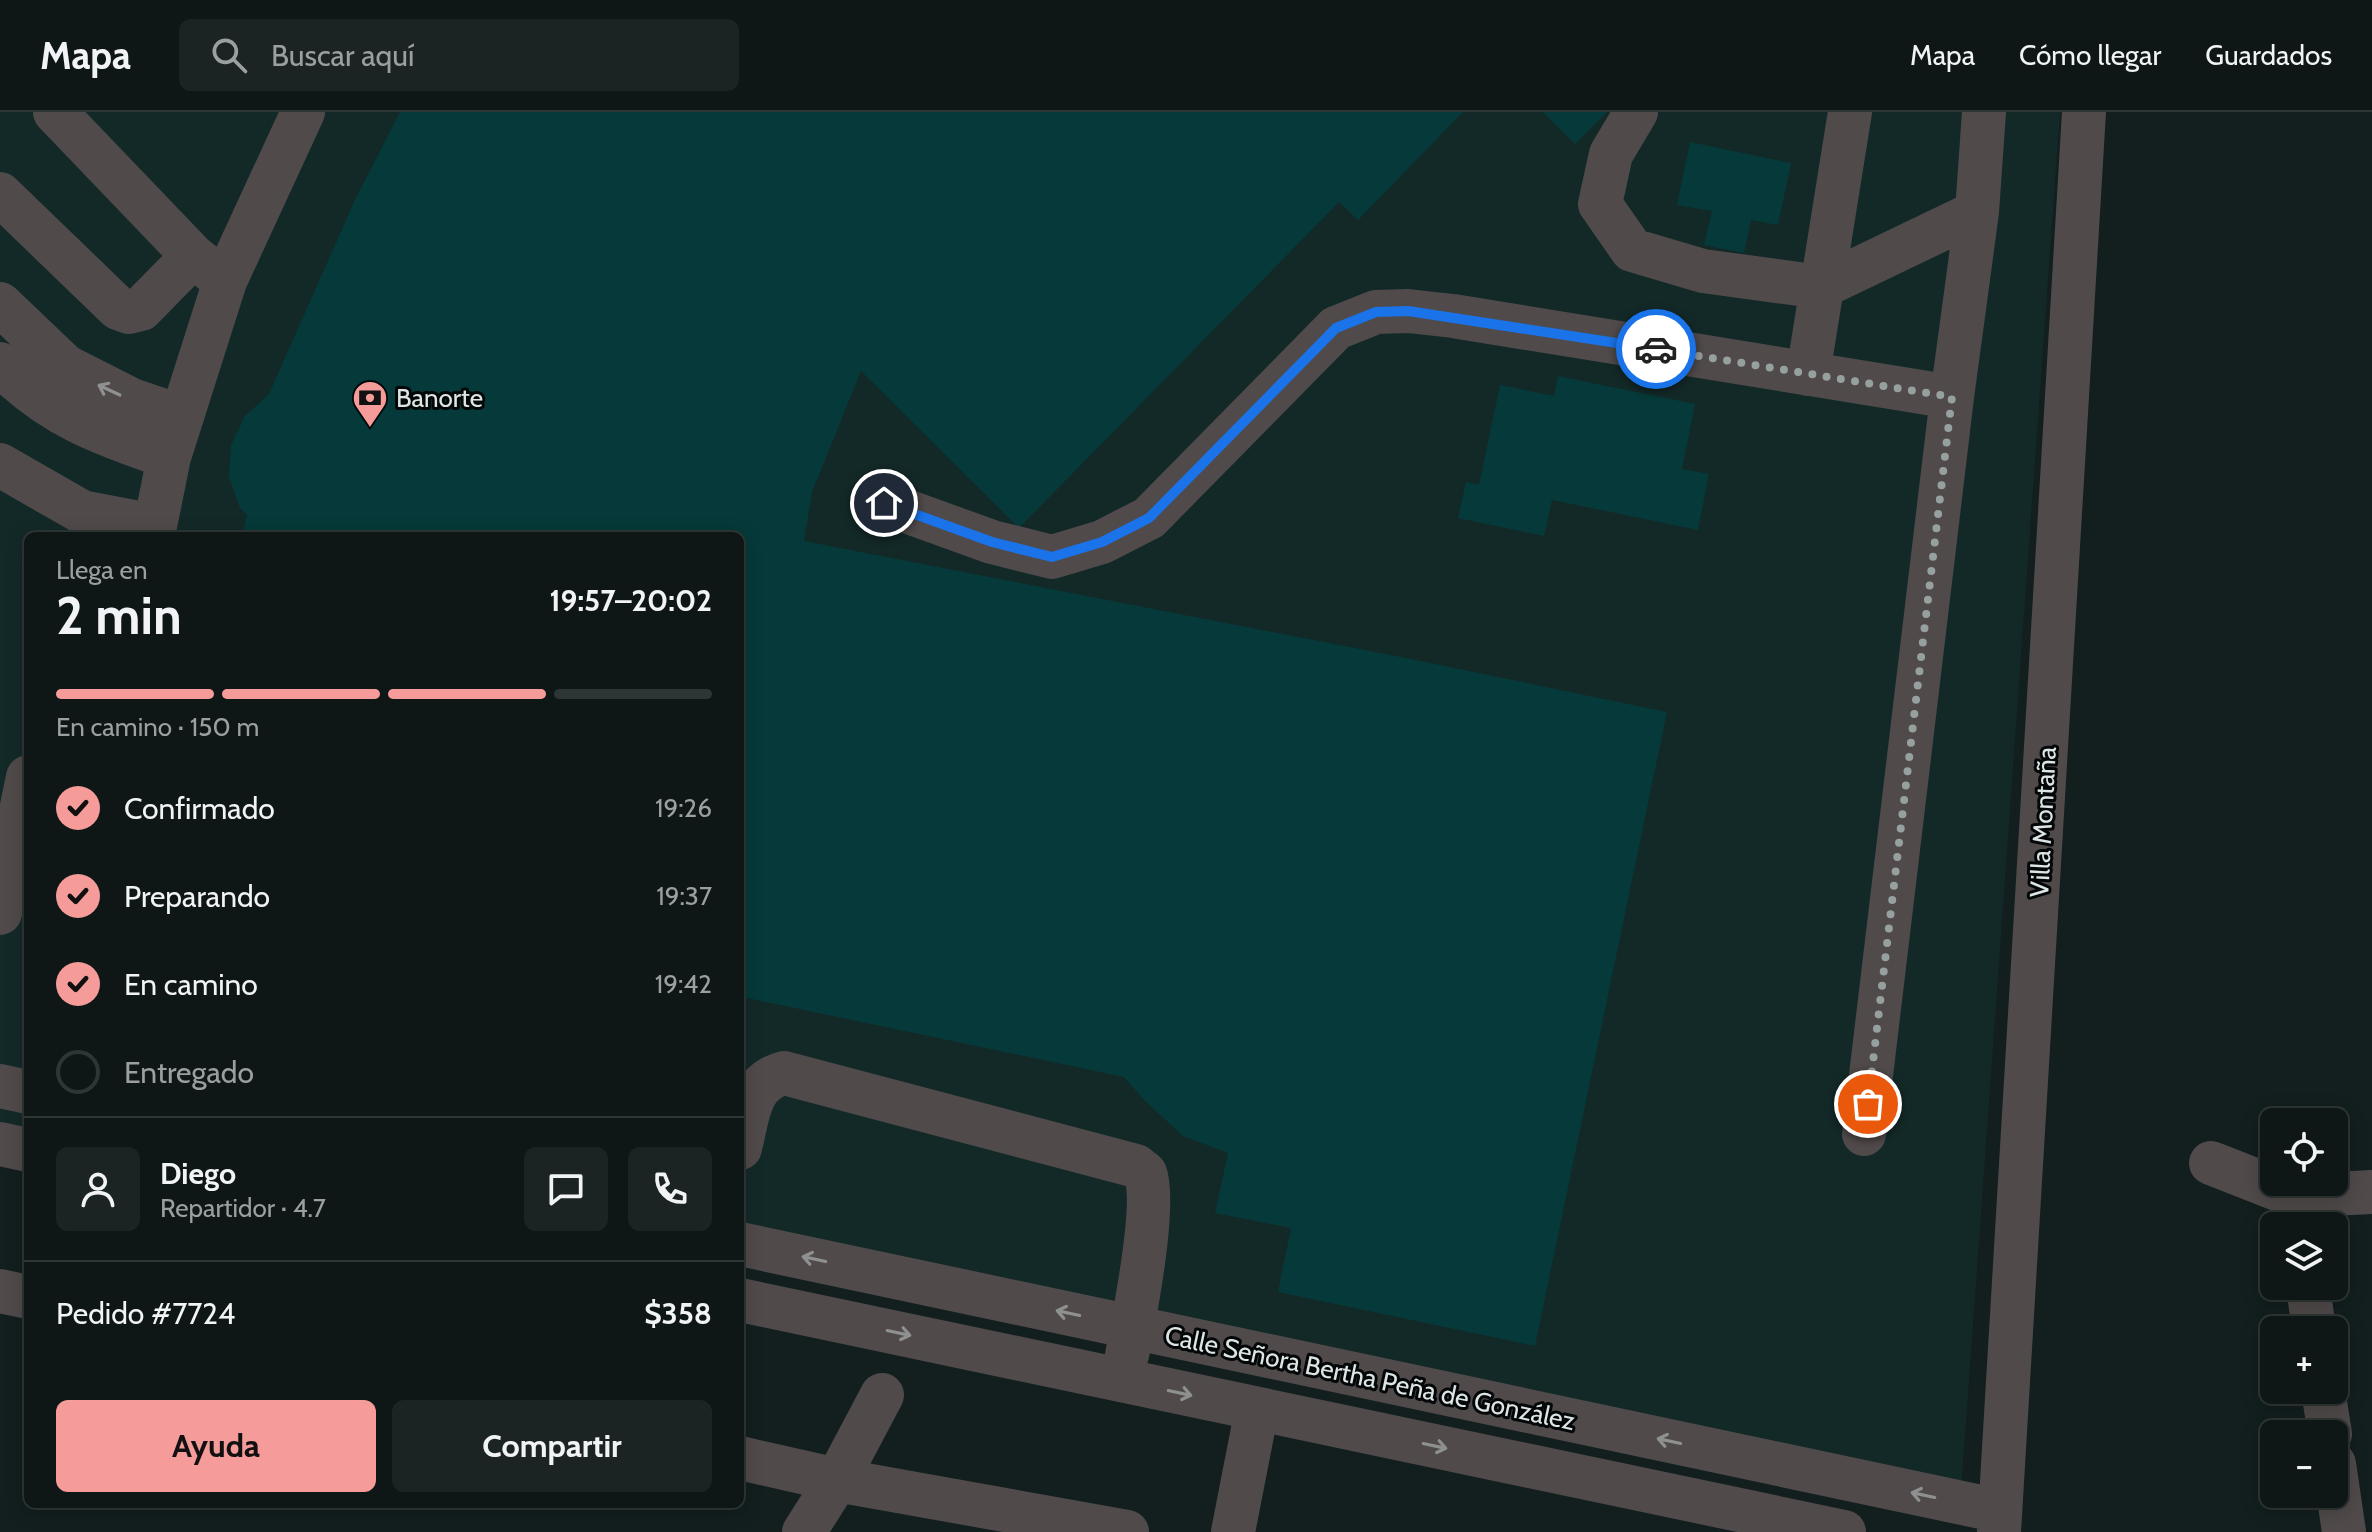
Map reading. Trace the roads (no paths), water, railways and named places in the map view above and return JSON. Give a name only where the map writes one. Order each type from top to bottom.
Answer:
[{"type":"street","points":[[55,112],[209,268]]},
{"type":"street","points":[[0,465],[80,524],[154,531],[209,268],[303,112]]},
{"type":"street","points":[[1636,112],[1611,154],[1600,204],[1632,250],[1703,271],[1821,287],[1977,212]]},
{"type":"street","points":[[1808,374],[1850,112]]},
{"type":"street","points":[[1864,1134],[1977,212],[1984,112]]},
{"type":"street","name":"Villa Montaña","points":[[1999,1522],[2084,112]]},
{"type":"street","points":[[0,194],[118,308],[129,312],[141,309],[209,268]]},
{"type":"street","points":[[0,304],[65,366],[132,400],[176,437]]},
{"type":"street","points":[[884,503],[992,542],[1052,557],[1102,542],[1149,518],[1336,328],[1376,312],[1408,311],[1453,316],[1952,397]]},
{"type":"street","points":[[0,364],[40,401],[117,440],[176,437]]},
{"type":"street","points":[[0,913],[17,789]]},
{"type":"street","points":[[744,1132],[754,1093],[762,1082],[784,1073],[1136,1166],[1145,1173],[1149,1192],[1132,1327],[1121,1381]]},
{"type":"street","points":[[0,1086],[24,1091]]},
{"type":"street","points":[[0,1144],[24,1149]]},
{"type":"street","points":[[2211,1163],[2297,1211],[2372,1192]]},
{"type":"street","name":"Calle Señora Bertha Peña de González","points":[[744,1245],[1610,1429],[1999,1522]]},
{"type":"street","points":[[0,1291],[24,1296]]},
{"type":"street","name":"Calle Señora Bertha Peña de González","points":[[744,1301],[1598,1481],[1780,1526],[1844,1532]]},
{"type":"street","points":[[804,1532],[837,1480],[882,1395]]},
{"type":"street","points":[[1233,1532],[1257,1409]]},
{"type":"street","points":[[1598,1481],[1610,1429]]},
{"type":"street","points":[[744,1459],[837,1480],[1127,1532]]},
{"type":"street","points":[[2340,1508],[2344,1532]]},
{"type":"place","name":"Banorte","points":[[370,429]]}]
